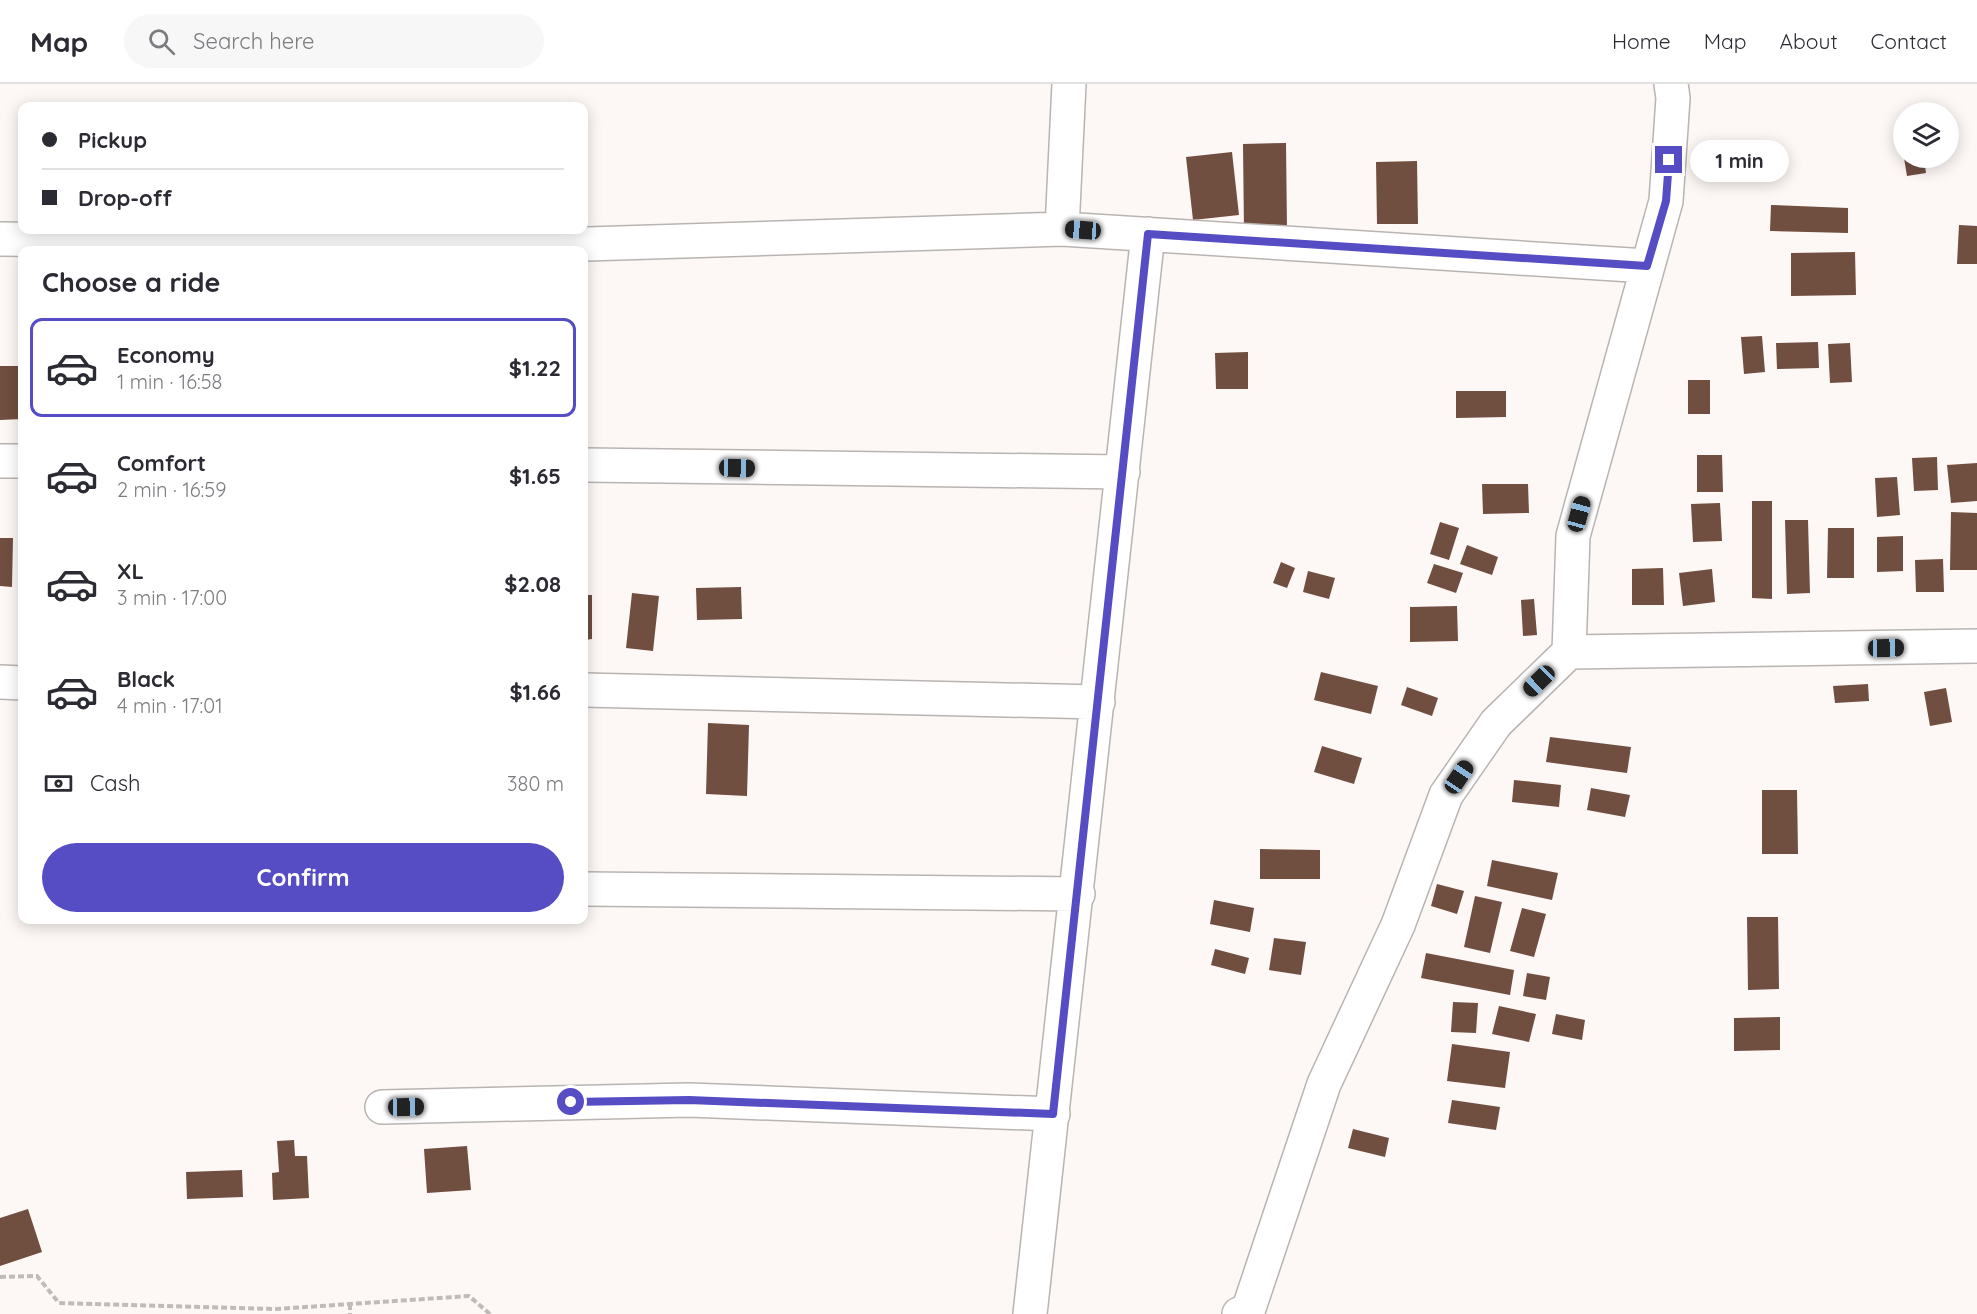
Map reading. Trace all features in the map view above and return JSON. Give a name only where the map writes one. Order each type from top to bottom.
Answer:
[{"type":"street","points":[[1062,229],[1069,84]]},
{"type":"street","points":[[1569,652],[1573,536],[1666,201],[1673,98],[1671,84]]},
{"type":"street","points":[[0,240],[523,246],[1062,229],[1647,266]]},
{"type":"street","points":[[1030,1314],[1078,894],[1148,234]]},
{"type":"street","points":[[0,461],[18,461]]},
{"type":"street","points":[[588,465],[1123,472]]},
{"type":"street","points":[[1239,1314],[1248,1311],[1324,1084],[1398,925],[1446,795],[1496,723],[1569,652],[1977,646]]},
{"type":"street","points":[[0,682],[18,682]]},
{"type":"street","points":[[588,690],[1098,702]]},
{"type":"street","points":[[588,889],[1078,894]]},
{"type":"street","points":[[382,1107],[689,1100],[1053,1114]]},
{"type":"path","points":[[0,1277],[37,1276],[58,1303],[276,1309],[469,1296],[490,1314]]},
{"type":"path","points":[[350,1304],[350,1314]]},
{"type":"path","points":[[164,1314],[165,1306]]},
{"type":"path","points":[[269,1314],[276,1309]]},
{"type":"building","points":[[1286,143],[1287,231],[1244,232],[1243,144]]},
{"type":"building","points":[[1232,152],[1239,215],[1193,220],[1186,157]]},
{"type":"building","points":[[1417,161],[1418,224],[1377,224],[1376,162]]},
{"type":"building","points":[[1906,168],[1925,168],[1926,173],[1907,176]]},
{"type":"building","points":[[1771,205],[1848,208],[1848,233],[1770,231]]},
{"type":"building","points":[[1959,225],[1977,226],[1977,264],[1957,264]]},
{"type":"building","points":[[1855,252],[1856,295],[1791,296],[1791,253]]},
{"type":"building","points":[[1762,336],[1765,372],[1744,374],[1741,337]]},
{"type":"building","points":[[1818,342],[1819,368],[1777,369],[1776,343]]},
{"type":"building","points":[[1850,343],[1852,382],[1830,383],[1828,344]]},
{"type":"building","points":[[1248,352],[1248,389],[1216,389],[1215,353]]},
{"type":"building","points":[[0,366],[18,366],[18,419],[0,420]]},
{"type":"building","points":[[1688,380],[1710,380],[1710,414],[1688,414]]},
{"type":"building","points":[[1456,391],[1506,391],[1506,417],[1456,418]]},
{"type":"building","points":[[1697,455],[1722,455],[1723,492],[1697,492]]},
{"type":"building","points":[[1937,457],[1938,490],[1914,491],[1912,458]]},
{"type":"building","points":[[1977,463],[1977,501],[1951,503],[1947,465]]},
{"type":"building","points":[[1897,477],[1900,515],[1877,517],[1875,478]]},
{"type":"building","points":[[1482,484],[1528,484],[1529,513],[1483,514]]},
{"type":"building","points":[[1752,501],[1772,501],[1772,599],[1752,598]]},
{"type":"building","points":[[1720,503],[1722,541],[1693,542],[1691,504]]},
{"type":"building","points":[[1951,512],[1977,513],[1977,570],[1950,570]]},
{"type":"building","points":[[1785,520],[1808,520],[1810,593],[1787,594]]},
{"type":"building","points":[[1440,522],[1459,528],[1449,560],[1430,554]]},
{"type":"building","points":[[1828,528],[1854,528],[1854,578],[1827,578]]},
{"type":"building","points":[[1903,536],[1903,571],[1877,572],[1877,537]]},
{"type":"building","points":[[0,538],[13,538],[12,587],[0,586]]},
{"type":"building","points":[[1467,545],[1498,557],[1492,575],[1460,564]]},
{"type":"building","points":[[1943,559],[1944,592],[1916,592],[1915,560]]},
{"type":"building","points":[[1281,562],[1295,568],[1287,588],[1273,583]]},
{"type":"building","points":[[1434,564],[1463,573],[1456,593],[1427,583]]},
{"type":"building","points":[[1663,568],[1664,605],[1632,605],[1632,569]]},
{"type":"building","points":[[1712,569],[1715,602],[1683,606],[1679,573]]},
{"type":"building","points":[[1308,571],[1335,578],[1329,599],[1303,592]]},
{"type":"building","points":[[741,587],[742,619],[697,620],[696,588]]},
{"type":"building","points":[[632,593],[659,596],[653,651],[626,648]]},
{"type":"building","points":[[588,595],[592,595],[592,639],[588,640]]},
{"type":"building","points":[[1534,599],[1537,635],[1523,636],[1521,600]]},
{"type":"building","points":[[1457,606],[1458,641],[1410,642],[1410,607]]},
{"type":"building","points":[[1321,672],[1378,686],[1371,714],[1314,700]]},
{"type":"building","points":[[1868,684],[1869,701],[1835,703],[1833,686]]},
{"type":"building","points":[[1407,687],[1438,698],[1432,716],[1401,705]]},
{"type":"building","points":[[1946,688],[1952,722],[1930,726],[1924,692]]},
{"type":"building","points":[[708,723],[749,725],[747,796],[706,794]]},
{"type":"building","points":[[1550,737],[1631,747],[1627,773],[1546,762]]},
{"type":"building","points":[[1322,746],[1362,758],[1354,784],[1314,772]]},
{"type":"building","points":[[1514,780],[1561,785],[1559,807],[1512,802]]},
{"type":"building","points":[[1591,788],[1630,795],[1625,817],[1587,810]]},
{"type":"building","points":[[1762,790],[1797,790],[1798,854],[1762,854]]},
{"type":"building","points":[[1260,849],[1320,850],[1320,879],[1260,879]]},
{"type":"building","points":[[1492,860],[1558,873],[1552,900],[1487,886]]},
{"type":"building","points":[[1437,884],[1464,891],[1457,914],[1431,906]]},
{"type":"building","points":[[1475,896],[1502,902],[1490,953],[1464,947]]},
{"type":"building","points":[[1214,900],[1254,908],[1250,932],[1210,924]]},
{"type":"building","points":[[1522,908],[1546,914],[1534,957],[1510,951]]},
{"type":"building","points":[[1747,917],[1778,917],[1779,989],[1748,990]]},
{"type":"building","points":[[1274,938],[1306,942],[1301,975],[1269,970]]},
{"type":"building","points":[[1215,949],[1249,958],[1245,974],[1211,965]]},
{"type":"building","points":[[1426,953],[1514,970],[1510,995],[1421,978]]},
{"type":"building","points":[[1527,973],[1550,977],[1546,1000],[1523,996]]},
{"type":"building","points":[[1453,1002],[1478,1003],[1476,1033],[1451,1032]]},
{"type":"building","points":[[1499,1006],[1536,1014],[1529,1042],[1492,1034]]},
{"type":"building","points":[[1556,1014],[1585,1020],[1582,1040],[1552,1034]]},
{"type":"building","points":[[1780,1017],[1780,1050],[1734,1051],[1734,1018]]},
{"type":"building","points":[[1452,1044],[1510,1052],[1505,1088],[1447,1081]]},
{"type":"building","points":[[1452,1100],[1500,1107],[1496,1130],[1448,1123]]},
{"type":"building","points":[[1353,1129],[1389,1138],[1385,1157],[1348,1148]]},
{"type":"building","points":[[294,1140],[295,1156],[307,1156],[309,1198],[273,1200],[272,1173],[279,1172],[277,1141]]},
{"type":"building","points":[[467,1146],[471,1190],[427,1193],[424,1149]]},
{"type":"building","points":[[242,1170],[243,1197],[187,1199],[186,1172]]},
{"type":"building","points":[[28,1209],[42,1252],[0,1266],[0,1218]]},
{"type":"route","points":[[571,1102],[689,1100],[1053,1114],[1148,234],[1647,266],[1666,201],[1669,160]]}]
